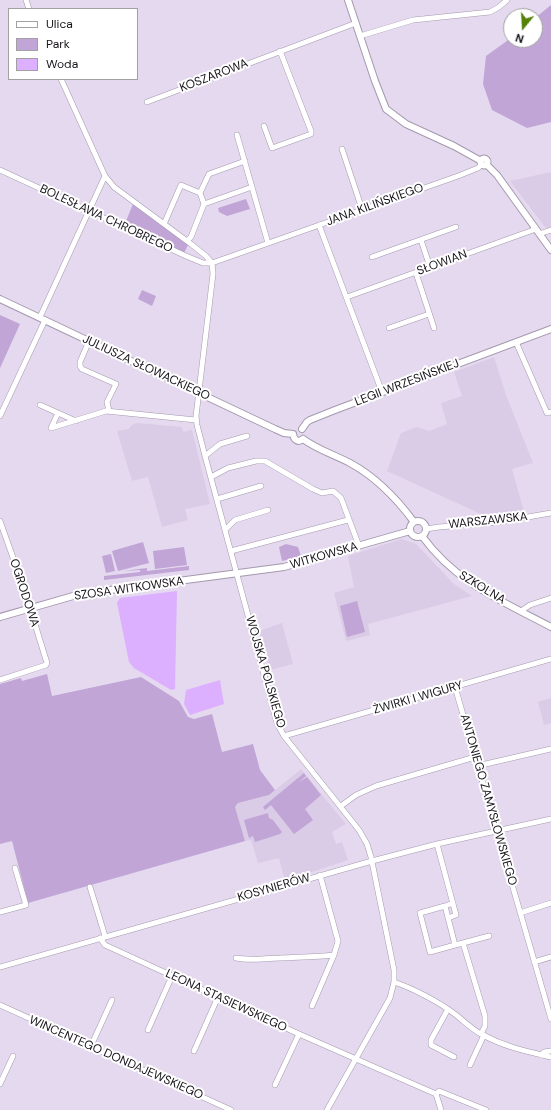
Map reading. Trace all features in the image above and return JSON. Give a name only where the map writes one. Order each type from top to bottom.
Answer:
[{"type":"street","points":[[348,0],[382,101],[388,111],[406,124],[454,146],[483,163],[497,175],[551,250]]},
{"type":"street","points":[[360,36],[413,20],[490,12],[500,7],[507,0]]},
{"type":"street","name":"KOSZAROWA","points":[[147,102],[356,23]]},
{"type":"street","points":[[264,126],[272,148],[311,134],[280,51]]},
{"type":"street","points":[[61,80],[105,176],[114,188],[187,241],[206,256],[212,263]]},
{"type":"street","points":[[236,135],[245,161],[268,243]]},
{"type":"street","points":[[342,149],[362,209]]},
{"type":"street","points":[[187,241],[191,237],[204,204],[200,193],[209,174],[245,161]]},
{"type":"street","name":"JANA KILIŃSKIEGO","points":[[212,263],[458,176],[478,168],[483,163]]},
{"type":"street","name":"BOLESŁAWA CHROBREGO","points":[[0,170],[186,256],[202,263],[212,263]]},
{"type":"street","points":[[0,416],[88,211],[105,176]]},
{"type":"street","points":[[164,224],[181,185],[200,193]]},
{"type":"street","points":[[204,204],[252,187]]},
{"type":"street","points":[[319,225],[382,392]]},
{"type":"street","points":[[372,257],[456,227]]},
{"type":"street","name":"SŁOWIAN","points":[[347,297],[430,267],[538,232],[551,230]]},
{"type":"street","points":[[421,240],[430,267]]},
{"type":"street","name":"WOJSKA POLSKIEGO","points":[[212,263],[213,274],[196,420],[205,456],[277,723],[284,736],[341,806],[363,837],[372,861],[393,962],[394,982],[390,998],[327,1110]]},
{"type":"street","points":[[416,273],[434,328]]},
{"type":"street","name":"JULIUSZA SŁOWACKIEGO","points":[[0,299],[274,429],[284,433],[293,434]]},
{"type":"street","points":[[389,328],[429,314]]},
{"type":"street","name":"LEGII WRZESIŃSKIEJ","points":[[302,429],[310,420],[551,329]]},
{"type":"street","points":[[89,341],[80,362],[80,366],[82,369],[116,384],[107,402],[109,411]]},
{"type":"street","points":[[516,342],[547,414],[551,412]]},
{"type":"street","points":[[40,405],[76,421]]},
{"type":"street","points":[[58,413],[51,428],[109,411],[196,420]]},
{"type":"street","points":[[303,439],[305,434],[302,429],[296,429],[293,434],[296,440],[300,441],[303,439],[338,457],[362,470],[382,486],[414,522],[422,522],[425,525],[426,529],[422,536],[415,537],[410,531],[410,527],[414,522]]},
{"type":"street","points":[[205,456],[220,444],[247,436]]},
{"type":"street","points":[[211,478],[228,468],[256,461],[265,461],[313,489],[322,493],[333,492],[341,498],[359,546]]},
{"type":"street","points":[[217,499],[261,486]]},
{"type":"street","points":[[225,530],[235,520],[268,510]]},
{"type":"street","name":"WARSZAWSKA","points":[[426,529],[439,526],[509,521],[551,513]]},
{"type":"street","points":[[231,551],[348,520]]},
{"type":"street","name":"OGRODOWA","points":[[0,521],[31,608],[46,665],[0,680]]},
{"type":"street","name":"WITKOWSKA","points":[[237,574],[284,567],[410,531]]},
{"type":"street","name":"SZKOLNA","points":[[422,536],[437,554],[456,572],[478,588],[551,627]]},
{"type":"street","name":"SZOSA WITKOWSKA","points":[[0,616],[98,591],[237,574]]},
{"type":"street","points":[[521,610],[530,605],[551,598]]},
{"type":"street","name":"ŻWIRKI I WIGURY","points":[[284,736],[551,659]]},
{"type":"street","name":"ANTONIEGO ZAMYSŁOWSKIEGO","points":[[455,687],[551,1019]]},
{"type":"street","points":[[478,766],[551,749]]},
{"type":"street","points":[[341,806],[356,795],[376,786],[475,757]]},
{"type":"street","name":"KOSYNIERÓW","points":[[0,967],[372,861],[437,844],[551,819]]},
{"type":"street","points":[[437,844],[456,915],[448,918]]},
{"type":"street","points":[[0,912],[26,905],[15,868]]},
{"type":"street","points":[[312,1006],[338,944],[338,937],[320,875]]},
{"type":"street","points":[[90,887],[102,937]]},
{"type":"street","points":[[453,903],[420,913],[430,952],[489,936]]},
{"type":"street","points":[[520,913],[551,903]]},
{"type":"street","points":[[445,906],[456,945]]},
{"type":"street","name":"LEONA STASIEWSKIEGO","points":[[102,937],[101,942],[105,945],[299,1034],[436,1094],[439,1091],[486,1110]]},
{"type":"street","points":[[463,943],[485,1016],[485,1026],[470,1065]]},
{"type":"street","points":[[236,958],[245,960],[311,958],[334,955]]},
{"type":"street","points":[[534,962],[551,957]]},
{"type":"street","points":[[148,1030],[172,976]]},
{"type":"street","points":[[394,982],[408,987],[448,1009],[482,1035],[508,1047],[551,1057]]},
{"type":"street","points":[[194,1051],[218,997]]},
{"type":"street","points":[[91,1046],[112,1000]]},
{"type":"street","name":"WINCENTEGO DONDAJEWSKIEGO","points":[[0,1005],[231,1110]]},
{"type":"street","points":[[448,1009],[431,1040],[431,1045],[454,1057]]},
{"type":"street","points":[[275,1085],[299,1034]]},
{"type":"street","points":[[542,1055],[544,1052],[551,1051]]},
{"type":"street","points":[[0,1084],[13,1056]]},
{"type":"street","points":[[436,1094],[441,1110]]},
{"type":"shaded area","points":[[551,172],[551,227],[547,228],[510,181]]},
{"type":"shaded area","points":[[494,357],[506,395],[533,463],[512,469],[524,512],[497,517],[483,515],[387,471],[401,433],[417,427],[429,431],[447,424],[441,403],[462,396],[454,372]]},
{"type":"shaded area","points":[[136,423],[182,427],[183,432],[192,430],[210,504],[185,509],[188,520],[162,527],[148,477],[132,481],[117,431],[129,429]]},
{"type":"shaded area","points":[[402,539],[416,544],[454,584],[472,596],[368,624],[370,635],[346,641],[334,593],[354,587],[348,556]]},
{"type":"shaded area","points":[[282,623],[293,664],[270,670],[259,631]]},
{"type":"shaded area","points":[[551,698],[551,723],[544,725],[538,702]]},
{"type":"shaded area","points":[[301,769],[346,824],[332,832],[336,844],[342,842],[348,860],[285,881],[279,858],[258,863],[251,840],[245,841],[235,807],[238,803],[269,795]]},
{"type":"green space","points":[[551,5],[551,122],[527,128],[492,110],[483,84],[486,56],[503,44],[503,48],[543,48],[543,12]]},
{"type":"green space","points":[[246,199],[250,209],[227,216],[219,212],[218,208]]},
{"type":"green space","points":[[133,204],[188,245],[184,253],[124,226]]},
{"type":"green space","points":[[142,290],[156,296],[152,306],[138,299]]},
{"type":"green space","points":[[0,315],[20,324],[0,368]]},
{"type":"green space","points":[[143,542],[149,563],[118,571],[112,551]]},
{"type":"green space","points":[[286,544],[298,547],[301,556],[282,561],[279,547]]},
{"type":"green space","points":[[184,547],[187,565],[155,569],[153,551]]},
{"type":"green space","points":[[111,554],[115,571],[106,573],[102,556]]},
{"type":"green space","points":[[189,566],[189,570],[104,580],[104,576],[140,572],[140,570],[123,571],[147,568],[147,571]]},
{"type":"green space","points":[[357,601],[365,632],[347,637],[340,606]]},
{"type":"green space","points":[[47,674],[52,696],[141,677],[179,701],[188,717],[194,719],[212,714],[222,752],[253,744],[260,770],[275,790],[269,795],[238,803],[235,807],[245,841],[28,903],[12,841],[0,844],[0,684],[21,678],[22,681]]},
{"type":"green space","points":[[304,773],[306,776],[298,783],[307,777],[321,795],[305,809],[313,820],[294,834],[271,805],[265,810],[263,807]]},
{"type":"green space","points":[[268,813],[269,818],[273,820],[282,832],[255,842],[253,836],[249,838],[244,820]]},
{"type":"water","points":[[177,591],[175,689],[171,690],[134,668],[129,662],[117,603],[120,598]]},
{"type":"water","points":[[220,680],[224,704],[190,715],[184,704],[186,690]]}]
